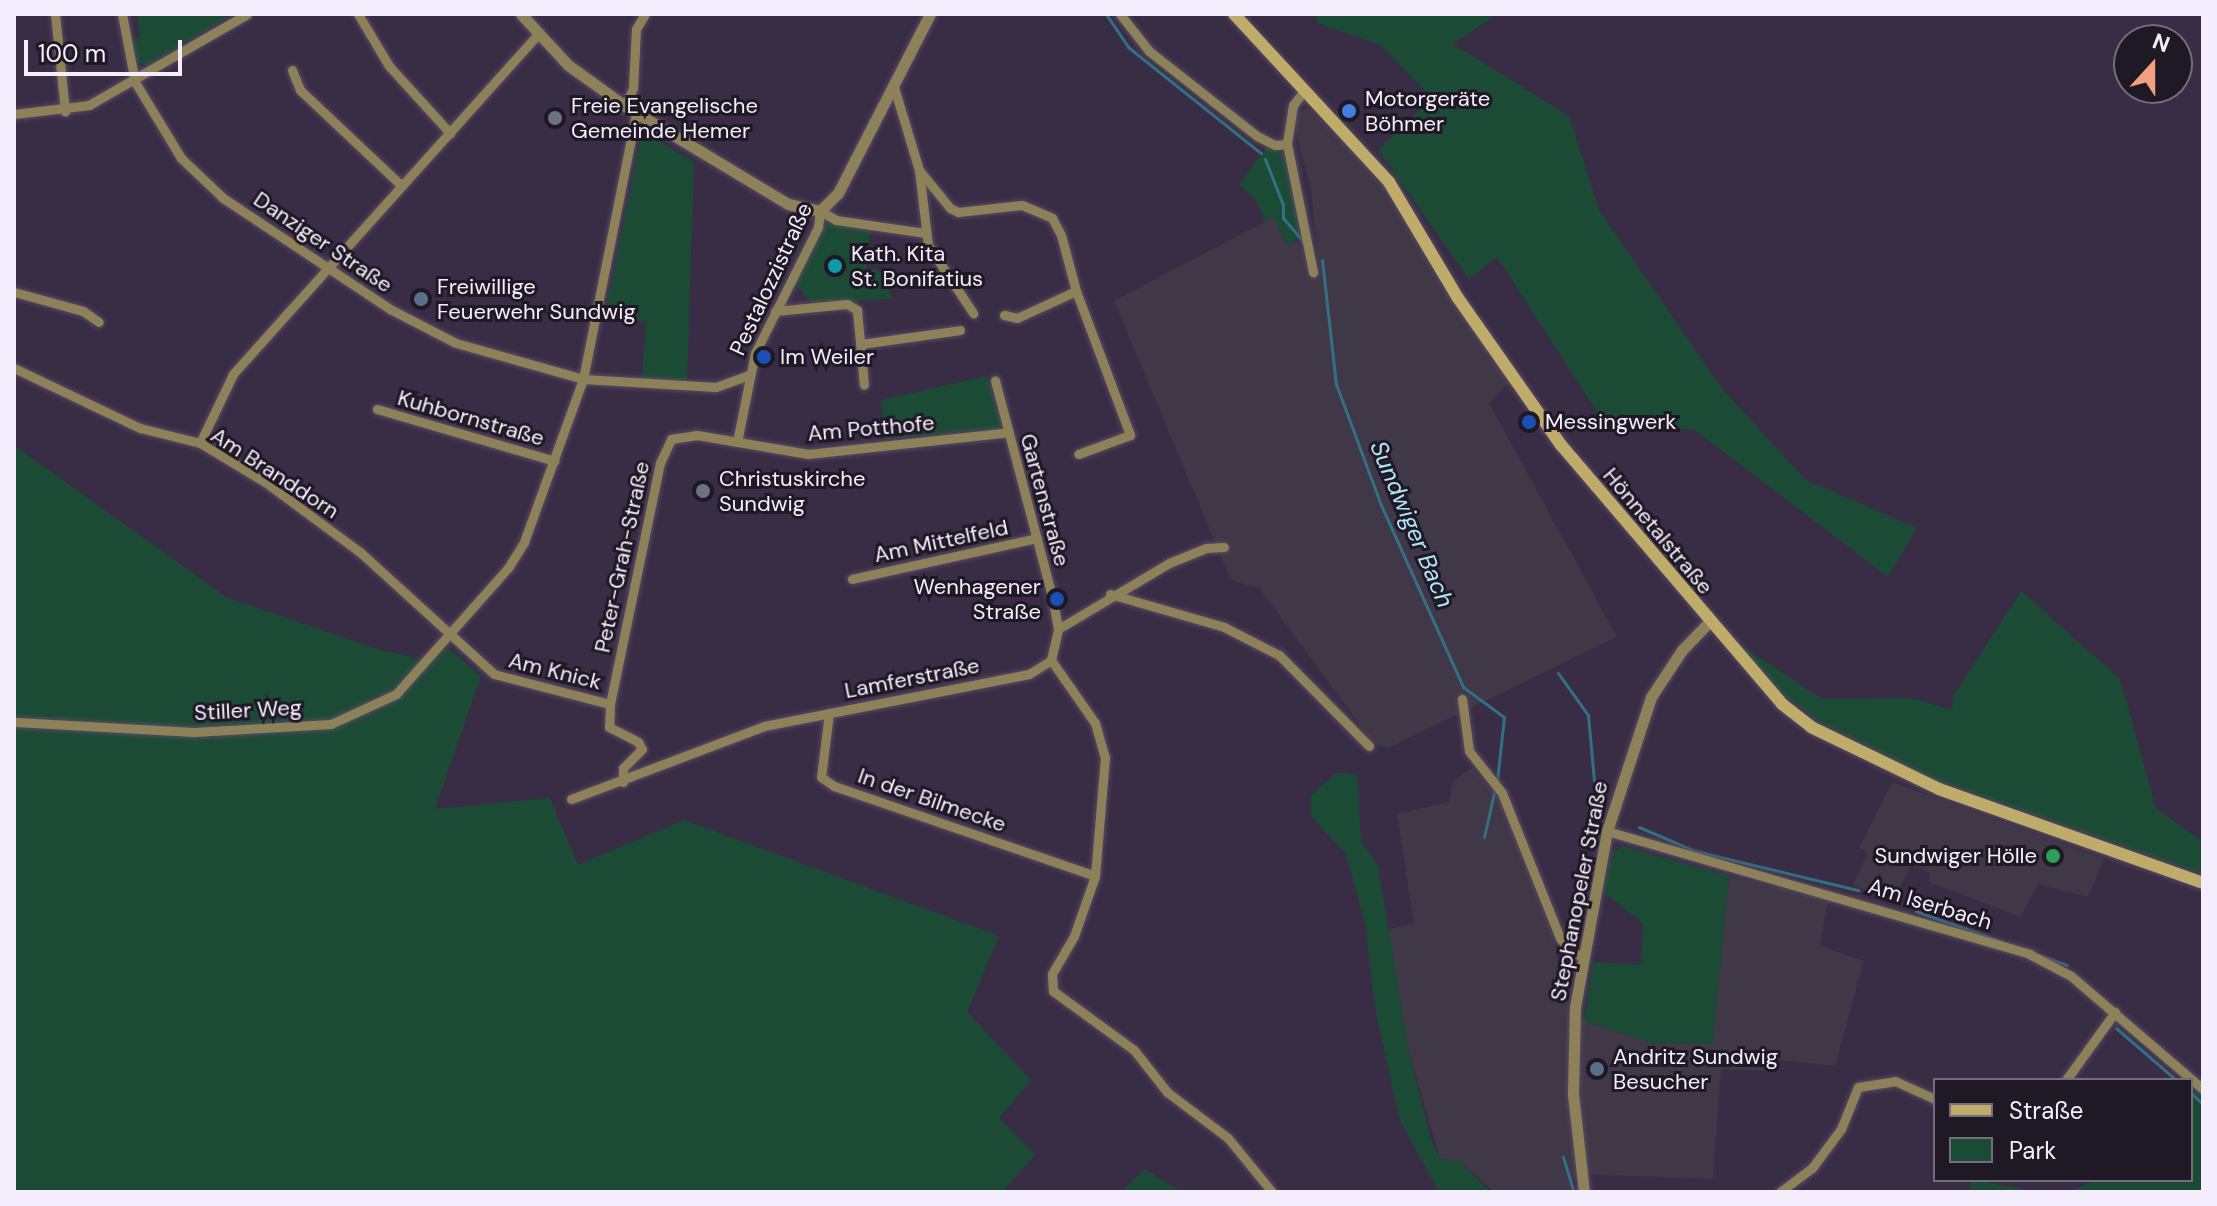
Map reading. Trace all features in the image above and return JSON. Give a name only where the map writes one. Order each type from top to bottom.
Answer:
[{"type":"main road","name":"Hönnetalstraße","points":[[1234,14],[1389,182],[1458,298],[1537,413],[1709,622],[1782,704],[1837,741],[1939,789],[2203,883]]},
{"type":"street","points":[[55,14],[65,111]]},
{"type":"street","name":"Danziger Straße","points":[[122,14],[135,82],[181,158],[212,189],[329,267],[443,337],[583,379],[716,387],[749,375]]},
{"type":"street","points":[[14,114],[65,111],[135,82],[247,14]]},
{"type":"street","points":[[358,14],[389,66],[450,133]]},
{"type":"street","points":[[521,14],[568,65],[625,106],[788,204],[820,211],[836,220],[925,233]]},
{"type":"street","points":[[625,106],[633,88],[636,29],[645,14]]},
{"type":"street","name":"Pestalozzistraße","points":[[737,442],[749,375],[775,311],[818,227],[820,211],[838,193],[930,14]]},
{"type":"street","points":[[1120,14],[1149,51],[1257,136],[1287,144]]},
{"type":"street","points":[[200,443],[233,374],[539,33]]},
{"type":"street","points":[[292,70],[300,90],[402,186]]},
{"type":"street","name":"Gartenstraße","points":[[893,84],[919,170],[925,233],[973,313]]},
{"type":"street","points":[[1304,91],[1293,105],[1287,144],[1313,272]]},
{"type":"street","name":"Kuhbornstraße","points":[[447,633],[516,558],[555,461],[583,379],[636,113]]},
{"type":"street","name":"Gartenstraße","points":[[919,170],[941,203],[958,212],[1007,204],[1052,218],[1130,435],[1078,454]]},
{"type":"street","points":[[1004,315],[1017,318],[1076,291]]},
{"type":"street","points":[[14,292],[83,311],[99,322]]},
{"type":"street","points":[[775,311],[847,304],[857,310],[864,385]]},
{"type":"street","points":[[861,344],[960,330]]},
{"type":"street","name":"Am Branddorn","points":[[14,368],[140,428],[200,443],[265,482],[360,552],[447,633]]},
{"type":"street","name":"Gartenstraße","points":[[995,381],[1058,629]]},
{"type":"street","name":"Kuhbornstraße","points":[[377,409],[555,461]]},
{"type":"street","name":"Am Potthofe","points":[[737,442],[808,454],[1009,432]]},
{"type":"street","name":"Peter-Grah-Straße","points":[[610,704],[663,450],[671,439],[683,435],[737,442]]},
{"type":"street","name":"Am Mittelfeld","points":[[852,579],[1037,538]]},
{"type":"street","points":[[1224,547],[1206,548],[1169,563],[1110,594],[1058,629],[1051,660],[1095,723],[1105,757],[1095,876],[1078,926],[1052,974],[1053,991],[1134,1050],[1167,1092],[1228,1138],[1272,1192]]},
{"type":"street","points":[[1110,594],[1224,627],[1279,655],[1369,746]]},
{"type":"street","name":"Stephanopeler Straße","points":[[1584,1192],[1573,1094],[1576,998],[1607,831],[1651,697],[1682,650],[1709,622]]},
{"type":"street","name":"Am Knick","points":[[447,633],[494,674],[610,704],[609,727],[641,745],[623,768],[623,782]]},
{"type":"street","name":"Stiller Weg","points":[[16,722],[194,732],[331,724],[396,694],[447,633]]},
{"type":"street","name":"Lamferstraße","points":[[571,799],[623,782],[764,726],[1029,674],[1051,660]]},
{"type":"street","points":[[1462,699],[1469,751],[1502,793],[1560,938],[1571,953],[1583,956]]},
{"type":"street","name":"In der Bilmecke","points":[[829,713],[821,777],[834,786],[1095,876]]},
{"type":"street","name":"Am Iserbach","points":[[1607,831],[2009,947],[2071,976],[2190,1078]]},
{"type":"street","points":[[2067,1078],[2115,1012]]},
{"type":"street","points":[[1780,1192],[1812,1168],[1833,1139],[1858,1087],[1895,1081],[1933,1098]]},
{"type":"shaded area","points":[[1308,107],[1381,179],[1510,382],[1489,403],[1617,637],[1388,748],[1374,744],[1260,589],[1231,580],[1114,301],[1274,217],[1287,245],[1297,241],[1310,272],[1319,271],[1311,189],[1292,117]]},
{"type":"shaded area","points":[[1473,768],[1501,800],[1553,937],[1570,1016],[1651,1043],[1712,1044],[1729,876],[1828,900],[1820,946],[1864,961],[1835,1066],[1769,1059],[1767,1071],[1721,1069],[1713,1179],[1575,1174],[1573,1192],[1494,1192],[1459,1161],[1440,1159],[1408,1048],[1386,930],[1414,923],[1397,814],[1449,802],[1453,781]]},
{"type":"shaded area","points":[[1892,782],[2104,859],[2088,897],[2038,884],[2021,917],[1929,882],[1931,874],[1911,864],[1896,898],[1853,886],[1868,852],[1859,848]]},
{"type":"green space","points":[[137,14],[233,14],[146,66],[136,60],[132,39],[140,38]]},
{"type":"green space","points":[[1315,14],[1497,14],[1453,44],[1569,116],[1599,210],[1723,390],[1806,480],[1917,528],[1888,577],[1695,430],[1603,421],[1497,257],[1469,279],[1378,150],[1432,98],[1381,45],[1317,23]]},
{"type":"green space","points":[[647,134],[694,162],[687,383],[642,379],[646,322],[605,314],[641,136]]},
{"type":"green space","points":[[1267,147],[1283,154],[1299,210],[1303,236],[1287,245],[1274,218],[1265,222],[1256,200],[1239,185]]},
{"type":"green space","points":[[833,222],[871,229],[866,268],[878,270],[893,299],[812,303],[794,283],[822,228]]},
{"type":"green space","points":[[987,376],[1003,428],[886,439],[881,400]]},
{"type":"green space","points":[[14,445],[226,597],[377,649],[428,661],[447,647],[481,676],[435,809],[550,798],[578,865],[684,820],[999,936],[967,1012],[1031,1080],[999,1118],[1035,1155],[1002,1192],[14,1192]]},
{"type":"green space","points":[[2021,591],[2120,679],[2156,808],[2203,842],[2203,874],[1938,781],[1820,722],[1780,692],[1735,641],[1822,699],[1911,698],[1952,710],[1954,695]]},
{"type":"green space","points":[[1338,772],[1357,775],[1361,841],[1378,865],[1408,1048],[1430,1136],[1440,1159],[1459,1161],[1491,1192],[1439,1192],[1400,1120],[1376,1014],[1365,924],[1346,854],[1311,816],[1311,795]]},
{"type":"green space","points":[[1623,846],[1729,876],[1713,1044],[1651,1043],[1584,1021],[1593,962],[1641,965],[1643,923],[1603,892],[1612,853]]},
{"type":"green space","points":[[2193,1088],[2203,1096],[2203,1192],[2069,1192],[2092,1182],[2193,1182]]},
{"type":"green space","points":[[1145,1169],[1182,1192],[1121,1192]]},
{"type":"green space","points":[[1970,1182],[2039,1192],[1972,1192]]},
{"type":"waterway","name":"Sundwiger Bach","points":[[1106,14],[1128,47],[1261,153]]},
{"type":"waterway","name":"Sundwiger Bach","points":[[1265,159],[1283,205],[1283,218],[1304,242]]},
{"type":"waterway","name":"Sundwiger Bach","points":[[1322,260],[1336,384],[1381,505],[1463,687],[1504,717],[1497,780]]},
{"type":"waterway","name":"Sundwiger Bach","points":[[1558,673],[1588,715],[1594,781]]},
{"type":"waterway","name":"Sundwiger Bach","points":[[1484,837],[1494,793]]},
{"type":"waterway","points":[[1639,827],[1695,851],[1858,890]]},
{"type":"waterway","points":[[1916,911],[2067,965]]},
{"type":"waterway","points":[[2116,1028],[2174,1078]]},
{"type":"waterway","points":[[2193,1095],[2203,1104]]},
{"type":"waterway","name":"Sundwiger Bach","points":[[1563,1157],[1574,1192]]},
{"type":"place","name":"Motorgeräte Böhmer","points":[[1349,111]]},
{"type":"place","name":"Freie Evangelische Gemeinde Hemer","points":[[555,118]]},
{"type":"place","name":"Kath. Kita St. Bonifatius","points":[[835,266]]},
{"type":"place","name":"Freiwillige Feuerwehr Sundwig","points":[[421,299]]},
{"type":"place","name":"Im Weiler","points":[[764,357]]},
{"type":"place","name":"Messingwerk","points":[[1529,422]]},
{"type":"place","name":"Christuskirche Sundwig","points":[[703,491]]},
{"type":"place","name":"Wenhagener Straße","points":[[1057,599]]},
{"type":"place","name":"Sundwiger Hölle","points":[[2053,856]]},
{"type":"place","name":"Andritz Sundwig Besucher","points":[[1597,1069]]}]
